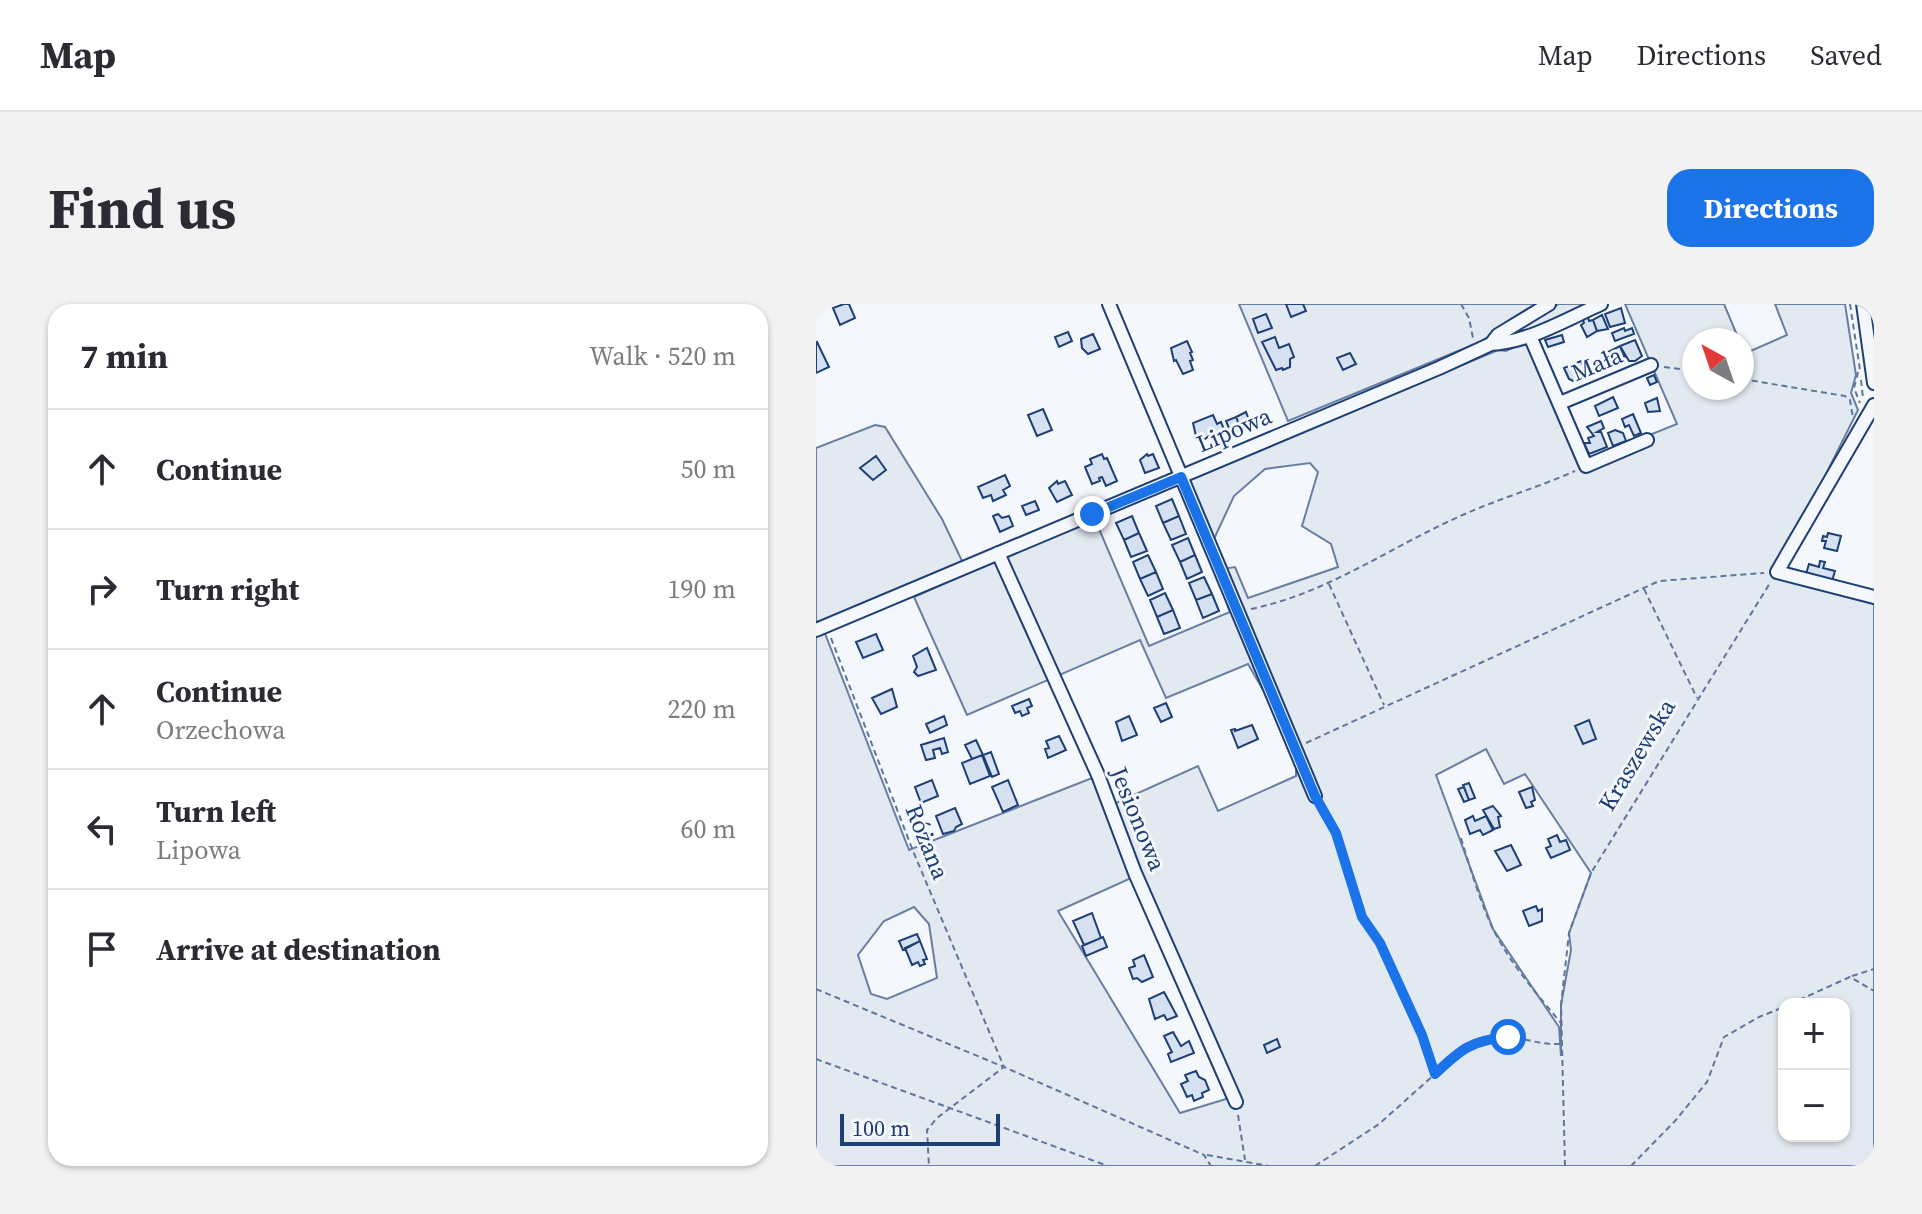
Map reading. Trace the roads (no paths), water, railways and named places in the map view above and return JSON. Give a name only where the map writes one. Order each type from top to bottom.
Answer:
[{"type":"street","points":[[1109,304],[1315,796]]},
{"type":"street","name":"Lipowa","points":[[1491,344],[1498,335],[1549,304]]},
{"type":"street","name":"Lipowa","points":[[821,628],[1491,344],[1530,336],[1601,304]]},
{"type":"street","points":[[1863,304],[1874,383]]},
{"type":"street","points":[[1530,336],[1586,466],[1647,440]]},
{"type":"street","name":"Mała","points":[[1560,403],[1651,365]]},
{"type":"street","points":[[1866,406],[1861,427],[1777,572],[1874,597]]},
{"type":"street","name":"Jesionowa","points":[[998,553],[1098,775],[1135,873],[1236,1102]]}]
